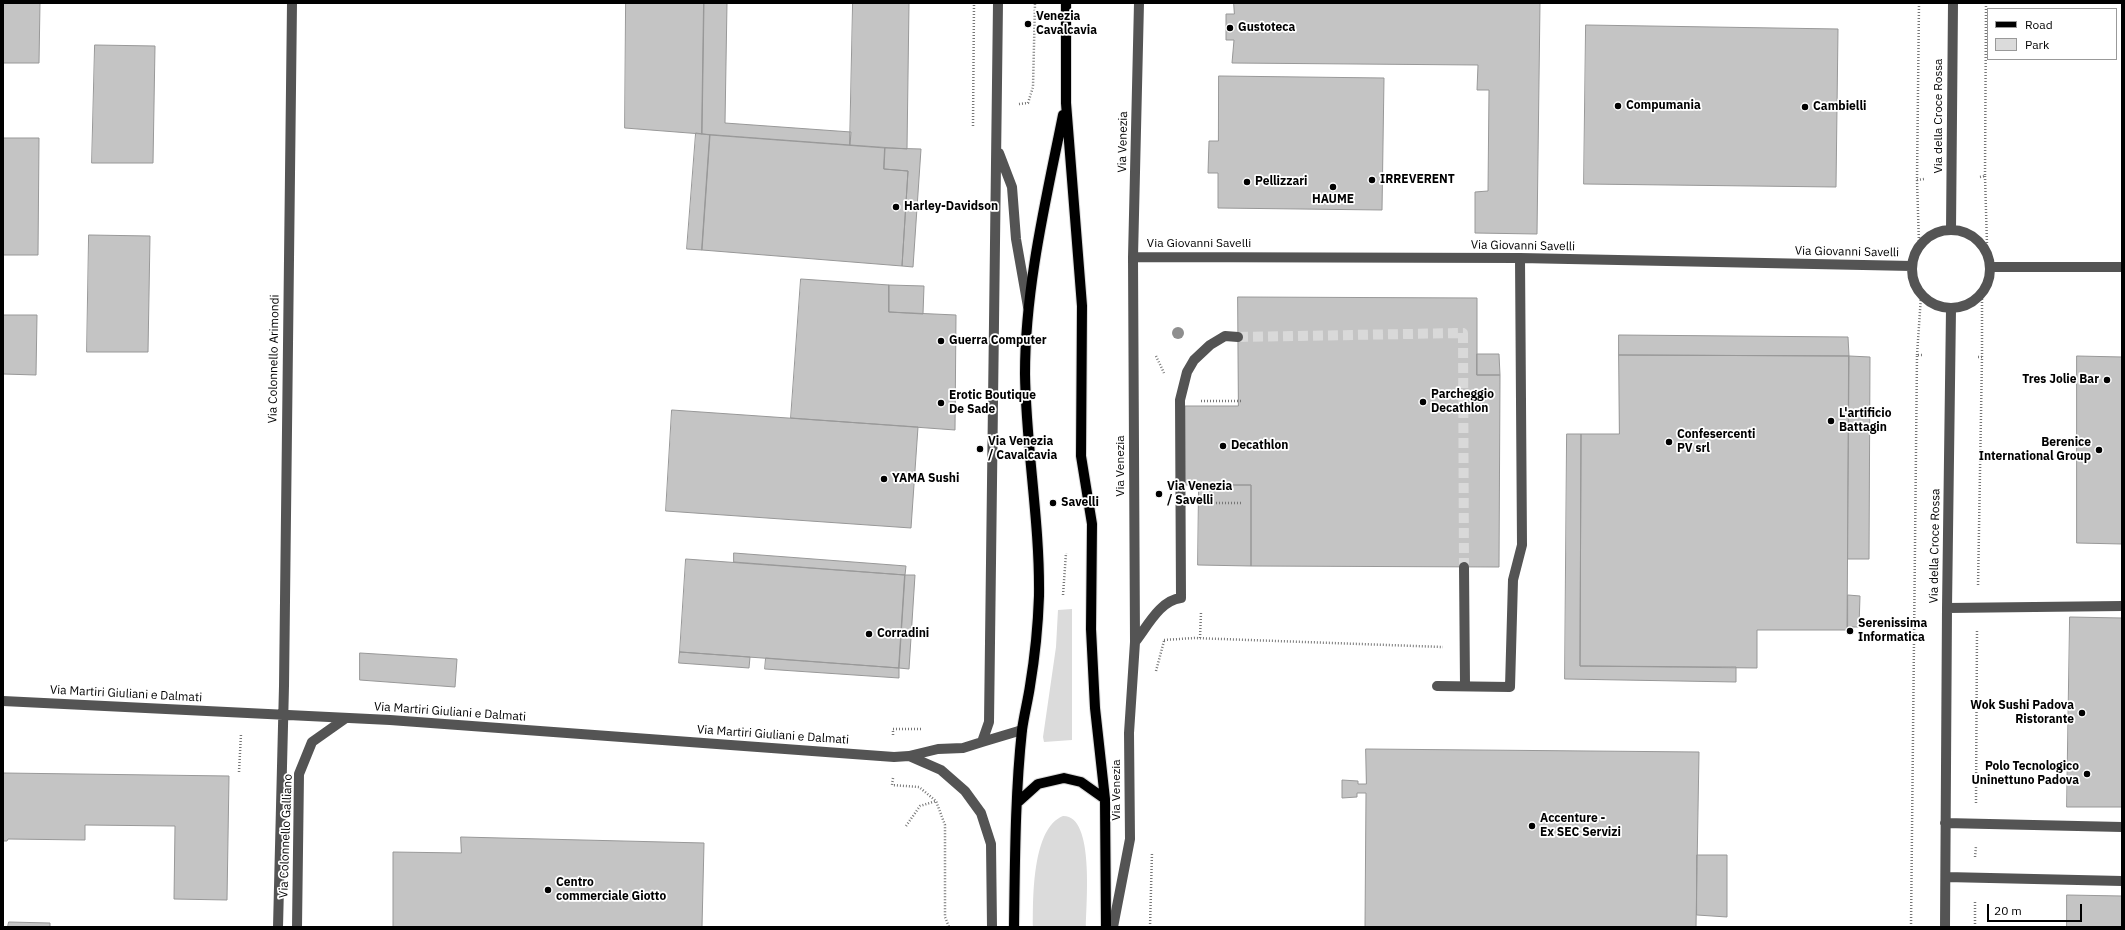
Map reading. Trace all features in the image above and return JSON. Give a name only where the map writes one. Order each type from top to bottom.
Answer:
[{"type":"main road","name":"Via Venezia","points":[[1066,3],[1066,103],[1082,306],[1081,456],[1092,524],[1092,629],[1096,708],[1106,800],[1106,927]]},
{"type":"main road","name":"Via Venezia","points":[[1014,927],[1022,730],[1034,656],[1039,595],[1035,514],[1027,433],[1025,372],[1028,312],[1042,216],[1066,103]]},
{"type":"main road","name":"Via Venezia","points":[[1018,802],[1038,784],[1064,778],[1081,782],[1106,800]]},
{"type":"street","name":"Via Colonnello Arimondi","points":[[283,715],[292,3]]},
{"type":"street","name":"Via Venezia","points":[[982,742],[989,722],[998,3]]},
{"type":"street","name":"Via Venezia","points":[[1113,927],[1130,840],[1129,733],[1135,642],[1133,257],[1139,3]]},
{"type":"street","name":"Via della Croce Rossa","points":[[1951,230],[1953,3]]},
{"type":"street","name":"Via Venezia","points":[[997,147],[1012,187],[1016,239],[1028,312]]},
{"type":"street","points":[[1942,230],[1951,230],[1969,234],[1980,242],[1987,254],[1990,267],[1988,281],[1982,293],[1972,303],[1951,309],[1932,304],[1921,296],[1914,284],[1912,266],[1913,257],[1919,245],[1930,235],[1942,230]]},
{"type":"street","name":"Via Giovanni Savelli","points":[[1133,257],[1520,258],[1852,266],[1912,266]]},
{"type":"street","points":[[1438,686],[1465,685],[1510,687],[1513,580],[1522,546],[1520,258]]},
{"type":"street","points":[[1990,267],[2122,267]]},
{"type":"street","name":"Via della Croce Rossa","points":[[1945,927],[1951,309]]},
{"type":"street","points":[[1135,642],[1166,603],[1173,599],[1181,598],[1182,502],[1180,400],[1187,372],[1194,360],[1210,345],[1225,336],[1238,337]]},
{"type":"street","points":[[1464,567],[1465,685]]},
{"type":"street","points":[[1947,608],[2122,606]]},
{"type":"street","name":"Via Martiri Giuliani e Dalmati","points":[[3,701],[346,718],[894,757],[909,756]]},
{"type":"street","name":"Via Colonnello Galliano","points":[[278,927],[283,715]]},
{"type":"street","name":"Via Colonnello Galliano","points":[[297,927],[299,774],[312,742],[346,718]]},
{"type":"street","points":[[909,756],[938,749],[963,748],[1022,730]]},
{"type":"street","points":[[909,756],[941,770],[965,792],[981,813],[991,844],[992,927]]},
{"type":"street","points":[[1945,823],[2122,827]]},
{"type":"street","points":[[1946,877],[2122,881]]},
{"type":"path","points":[[972,130],[974,3]]},
{"type":"path","points":[[1019,104],[1028,103],[1033,87],[1035,3]]},
{"type":"path","points":[[1919,3],[1917,180],[1919,245]]},
{"type":"path","points":[[1986,3],[1985,176],[1987,254]]},
{"type":"path","points":[[1980,177],[1985,176]]},
{"type":"path","points":[[1917,180],[1924,180]]},
{"type":"path","points":[[1975,927],[1976,824],[1974,715],[1978,608],[1982,293]]},
{"type":"path","points":[[1912,927],[1918,355],[1921,296]]},
{"type":"path","points":[[1195,401],[1243,401]]},
{"type":"path","points":[[1182,502],[1243,503]]},
{"type":"path","points":[[1063,595],[1066,553]]},
{"type":"path","points":[[1200,638],[1201,612]]},
{"type":"path","points":[[1164,640],[1200,638],[1464,647]]},
{"type":"path","points":[[1914,715],[1919,715]]},
{"type":"path","points":[[893,729],[924,729]]},
{"type":"path","points":[[239,772],[241,732]]},
{"type":"path","points":[[892,785],[919,787],[936,801],[945,825],[946,917],[949,927]]},
{"type":"path","points":[[906,826],[920,806],[936,801]]},
{"type":"green space","points":[[1072,609],[1072,740],[1044,742],[1043,737],[1056,647],[1058,610]]},
{"type":"green space","points":[[1063,816],[1073,820],[1080,830],[1084,845],[1087,882],[1086,927],[1033,927],[1034,882],[1040,849],[1045,834],[1053,823]]},
{"type":"building","points":[[3,3],[40,3],[39,63],[3,63]]},
{"type":"building","points":[[626,3],[704,3],[702,134],[625,128]]},
{"type":"building","points":[[704,3],[727,3],[725,123],[851,132],[850,145],[702,134]]},
{"type":"building","points":[[853,3],[909,3],[907,149],[850,145]]},
{"type":"building","points":[[1234,3],[1540,3],[1537,234],[1475,233],[1475,192],[1488,191],[1489,90],[1477,90],[1478,65],[1232,63],[1234,40],[1226,40],[1226,14],[1234,14]]},
{"type":"building","points":[[1586,25],[1838,29],[1836,187],[1584,184]]},
{"type":"building","points":[[95,45],[155,46],[153,163],[92,163]]},
{"type":"building","points":[[1219,76],[1384,78],[1382,210],[1218,208],[1218,173],[1208,173],[1209,141],[1218,141]]},
{"type":"building","points":[[696,133],[710,135],[702,250],[687,249]]},
{"type":"building","points":[[710,135],[885,148],[884,169],[908,171],[902,266],[702,250]]},
{"type":"building","points":[[3,138],[39,138],[38,255],[3,255]]},
{"type":"building","points":[[885,148],[921,149],[913,267],[902,266],[908,171],[884,169]]},
{"type":"building","points":[[89,235],[150,236],[148,352],[87,352]]},
{"type":"building","points":[[801,279],[889,285],[889,312],[956,315],[955,430],[791,418]]},
{"type":"building","points":[[889,285],[924,286],[923,314],[889,312]]},
{"type":"building","points":[[1238,297],[1477,298],[1477,375],[1500,375],[1499,567],[1251,566],[1251,485],[1185,485],[1185,406],[1238,406]]},
{"type":"building","points":[[3,315],[37,315],[36,375],[3,374]]},
{"type":"building","points":[[1619,335],[1848,337],[1849,356],[1619,355]]},
{"type":"building","points":[[1477,354],[1499,354],[1500,375],[1477,375]]},
{"type":"building","points":[[1619,355],[1849,356],[1847,630],[1757,630],[1757,668],[1580,666],[1581,434],[1619,434]]},
{"type":"building","points":[[1849,356],[1870,357],[1869,559],[1848,559]]},
{"type":"building","name":"Berenice International Group","points":[[2077,356],[2122,357],[2122,544],[2077,543]]},
{"type":"building","points":[[672,410],[918,427],[911,528],[666,511]]},
{"type":"building","points":[[1567,434],[1581,434],[1580,666],[1736,667],[1736,682],[1565,679]]},
{"type":"building","points":[[1199,485],[1251,485],[1251,566],[1198,565]]},
{"type":"building","points":[[734,553],[906,566],[905,575],[734,562]]},
{"type":"building","points":[[686,559],[905,575],[899,668],[680,652]]},
{"type":"building","points":[[905,575],[915,575],[909,669],[899,668]]},
{"type":"building","points":[[1848,595],[1860,596],[1859,627],[1848,627]]},
{"type":"building","points":[[2070,617],[2122,618],[2122,807],[2067,807]]},
{"type":"building","points":[[680,652],[750,657],[749,668],[679,663]]},
{"type":"building","points":[[360,653],[457,659],[455,687],[360,680]]},
{"type":"building","points":[[766,658],[899,668],[899,678],[765,669]]},
{"type":"building","name":"Accenture - Ex SEC Servizi","points":[[1366,749],[1699,752],[1696,927],[1365,927],[1366,793],[1357,793],[1357,797],[1342,798],[1342,780],[1358,781],[1358,784],[1366,784]]},
{"type":"building","points":[[3,773],[229,776],[227,900],[174,899],[175,826],[85,825],[85,840],[8,839],[7,841],[3,841]]},
{"type":"building","name":"Centro commerciale Giotto","points":[[461,837],[704,843],[702,927],[393,927],[393,852],[461,853]]},
{"type":"building","points":[[1697,855],[1727,855],[1727,917],[1697,915]]},
{"type":"building","points":[[2067,895],[2122,896],[2122,927],[2067,927]]},
{"type":"building","points":[[9,922],[50,923],[50,927],[8,927]]},
{"type":"tunnel","points":[[1238,337],[1463,333],[1464,567]]},
{"type":"place","name":"Venezia Cavalcavia","points":[[1028,24]]},
{"type":"place","name":"Gustoteca","points":[[1230,28]]},
{"type":"place","name":"Compumania","points":[[1618,106]]},
{"type":"place","name":"Cambielli","points":[[1805,107]]},
{"type":"place","name":"IRREVERENT","points":[[1372,180]]},
{"type":"place","name":"Pellizzari","points":[[1247,182]]},
{"type":"place","name":"HAUME","points":[[1333,187]]},
{"type":"place","name":"Harley-Davidson","points":[[896,207]]},
{"type":"place","name":"Guerra Computer","points":[[941,341]]},
{"type":"place","name":"Tres Jolie Bar","points":[[2107,380]]},
{"type":"place","name":"Parcheggio Decathlon","points":[[1423,402]]},
{"type":"place","name":"Erotic Boutique De Sade","points":[[941,403]]},
{"type":"place","name":"L'artificio Battagin","points":[[1831,421]]},
{"type":"place","name":"Confesercenti PV srl","points":[[1669,442]]},
{"type":"place","name":"Decathlon","points":[[1223,446]]},
{"type":"place","name":"Via Venezia / Cavalcavia","points":[[980,449]]},
{"type":"place","name":"Berenice International Group","points":[[2099,450]]},
{"type":"place","name":"YAMA Sushi","points":[[884,479]]},
{"type":"place","name":"Via Venezia / Savelli","points":[[1159,494]]},
{"type":"place","name":"Savelli","points":[[1053,503]]},
{"type":"place","name":"Serenissima Informatica","points":[[1850,631]]},
{"type":"place","name":"Corradini","points":[[869,634]]},
{"type":"place","name":"Wok Sushi Padova Ristorante","points":[[2082,713]]},
{"type":"place","name":"Polo Tecnologico Uninettuno Padova","points":[[2087,774]]},
{"type":"place","name":"Accenture - Ex SEC Servizi","points":[[1532,826]]},
{"type":"place","name":"Centro commerciale Giotto","points":[[548,890]]}]
